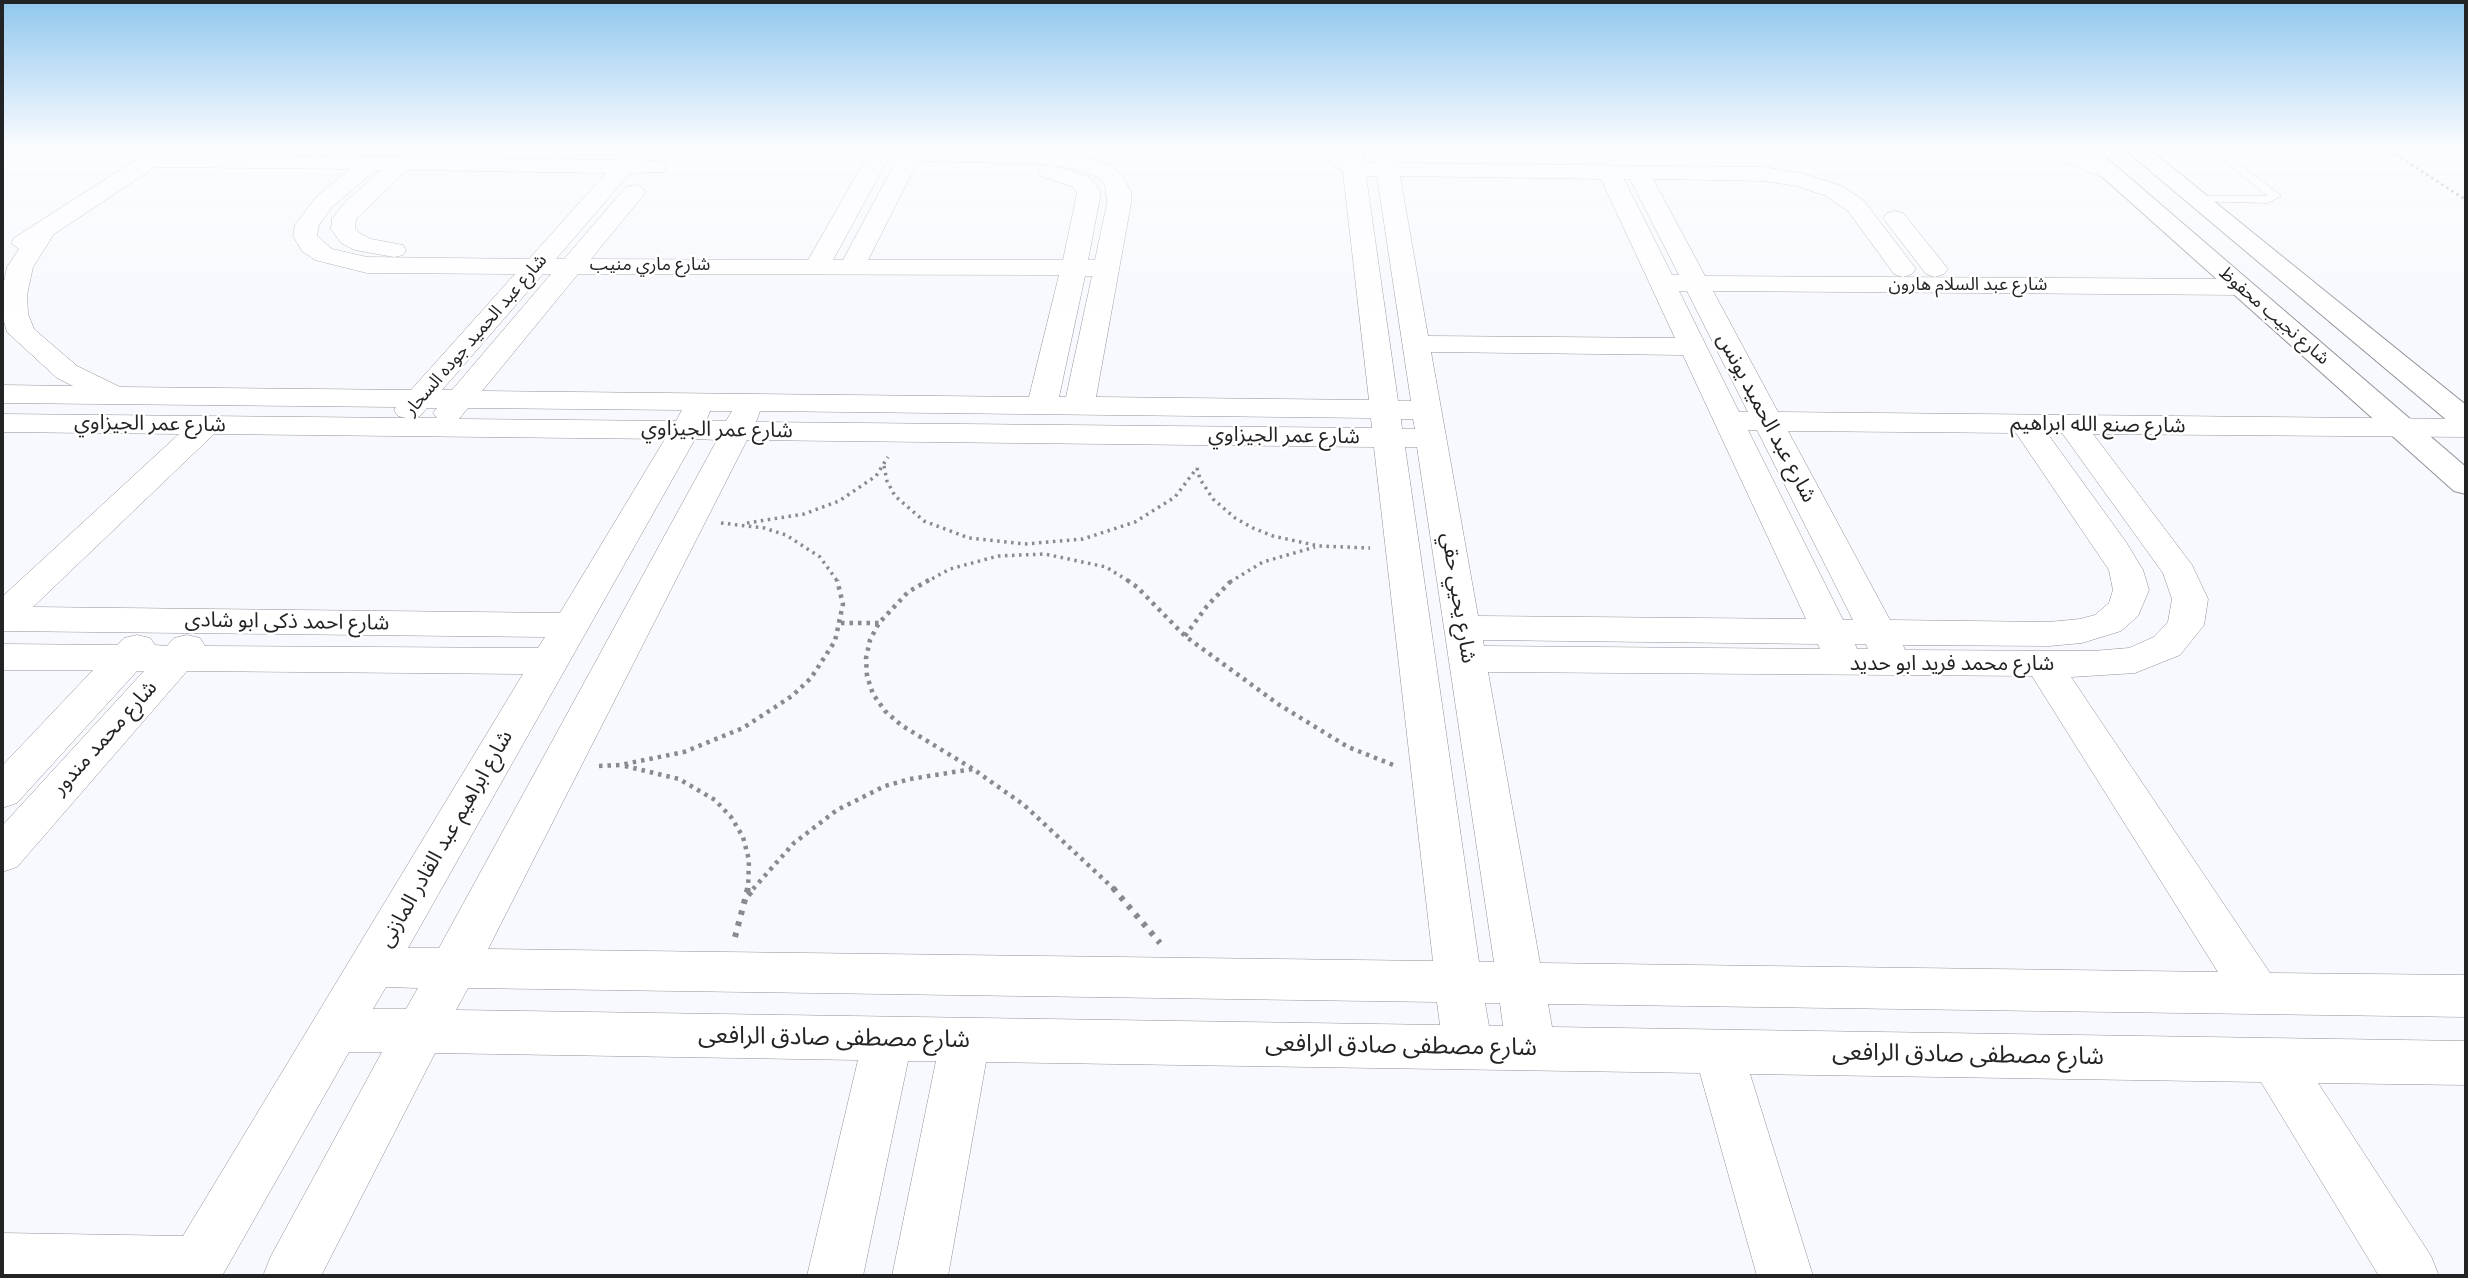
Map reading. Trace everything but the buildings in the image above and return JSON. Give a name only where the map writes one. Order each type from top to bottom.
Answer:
[{"type":"street","points":[[2,257],[79,208]]},
{"type":"street","name":"شارع ماري منيب","points":[[320,208],[307,225],[305,236],[311,246],[324,255],[367,265],[544,258],[1107,260]]},
{"type":"street","name":"شارع ماري منيب","points":[[352,208],[344,219],[343,229],[350,238],[364,245],[407,251],[544,258]]},
{"type":"street","name":"شارع عبد الحميد جوده السحار","points":[[395,427],[544,258],[596,208]]},
{"type":"street","name":"شارع عبد الحميد جوده السحار","points":[[436,427],[579,258],[613,208]]},
{"type":"street","points":[[821,259],[849,208]]},
{"type":"street","points":[[856,259],[883,208]]},
{"type":"street","points":[[1042,406],[1086,208]]},
{"type":"street","points":[[1079,407],[1116,208]]},
{"type":"street","points":[[1367,208],[1386,424],[1467,1047]]},
{"type":"street","name":"شارع يحيي حقي","points":[[1377,208],[1416,344],[1531,1048]]},
{"type":"street","name":"شارع عبد الحميد يونس","points":[[1636,208],[1662,283],[1838,648]]},
{"type":"street","name":"شارع عبد الحميد يونس","points":[[1647,208],[1692,276],[1886,648]]},
{"type":"street","points":[[1857,208],[1903,269]]},
{"type":"street","points":[[1886,208],[1935,269]]},
{"type":"street","name":"شارع نجيب محفوظ","points":[[2149,208],[2466,484]]},
{"type":"street","name":"شارع نجيب محفوظ","points":[[2205,208],[2466,421]]},
{"type":"street","points":[[44,230],[20,267],[14,295],[15,314],[21,332],[67,372],[116,395]]},
{"type":"street","name":"شارع عبد السلام هارون","points":[[1692,276],[1935,269],[2231,279]]},
{"type":"street","points":[[1662,283],[1692,276]]},
{"type":"street","name":"شارع عبد السلام هارون","points":[[1692,276],[2231,279]]},
{"type":"street","points":[[1416,344],[1693,347]]},
{"type":"street","name":"شارع عمر الجيزاوي","points":[[2,394],[460,399],[694,416]]},
{"type":"street","name":"شارع عمر الجيزاوي","points":[[744,416],[1042,406],[1386,424]]},
{"type":"street","name":"شارع ابراهيم عبد القادر المازنى","points":[[195,1270],[694,416]]},
{"type":"street","points":[[291,1276],[744,416]]},
{"type":"street","name":"شارع عمر الجيزاوي","points":[[2,422],[436,427],[744,416],[1429,424]]},
{"type":"street","points":[[2,618],[206,425]]},
{"type":"street","name":"شارع صنع الله ابراهيم","points":[[2080,437],[2466,428]]},
{"type":"street","name":"شارع صنع الله ابراهيم","points":[[1735,434],[2080,437],[2466,451]]},
{"type":"street","name":"شارع محمد فريد ابو حديد","points":[[1465,643],[1886,648],[2082,631],[2108,622],[2124,608],[2131,590],[2126,570],[2114,548],[2034,436]]},
{"type":"street","name":"شارع محمد فريد ابو حديد","points":[[1886,648],[2043,664],[2092,664],[2135,660],[2167,646],[2186,625],[2190,599],[2180,573],[2080,437]]},
{"type":"street","name":"شارع احمد ذكى ابو شادى","points":[[2,618],[572,625]]},
{"type":"street","name":"شارع محمد مندور","points":[[2,792],[162,621]]},
{"type":"street","name":"شارع محمد مندور","points":[[2,856],[209,621]]},
{"type":"street","name":"شارع احمد ذكى ابو شادى","points":[[2,657],[551,661]]},
{"type":"street","points":[[2043,664],[2257,993]]},
{"type":"street","points":[[372,967],[2466,996]]},
{"type":"street","name":"شارع مصطفى صادق الرافعى","points":[[335,1030],[2466,1062]]},
{"type":"street","points":[[835,1276],[888,1038]]},
{"type":"street","points":[[920,1276],[965,1040]]},
{"type":"street","points":[[1718,1051],[1785,1276]]},
{"type":"street","points":[[2275,1059],[2411,1276]]},
{"type":"street","points":[[2,1261],[195,1270]]},
{"type":"path","points":[[974,769],[910,779],[860,797],[837,810],[794,843],[748,895],[749,860],[743,837],[732,817],[715,800],[679,779],[620,765],[684,752],[715,741],[769,713],[811,678],[825,659],[841,623],[843,604],[840,586],[820,557],[786,535],[740,524],[783,519],[824,508],[860,489],[884,466],[887,481],[895,496],[907,509],[924,521],[969,538],[1025,544],[1083,538],[1135,522],[1175,497],[1198,468],[1206,489],[1235,518],[1273,536],[1319,546],[1403,548]]},
{"type":"path","points":[[1023,553],[1025,544]]},
{"type":"path","points":[[1185,636],[1207,606],[1232,580],[1263,562],[1319,546]]},
{"type":"path","points":[[1189,978],[1121,896],[1073,848],[1024,806],[974,769],[901,725],[873,694],[867,676],[866,658],[870,640],[879,623],[908,592],[928,579],[973,561],[1023,553],[1067,556],[1106,567],[1137,587],[1185,636],[1278,704],[1348,747],[1389,764],[1433,777]]},
{"type":"path","points":[[841,623],[879,623]]}]
